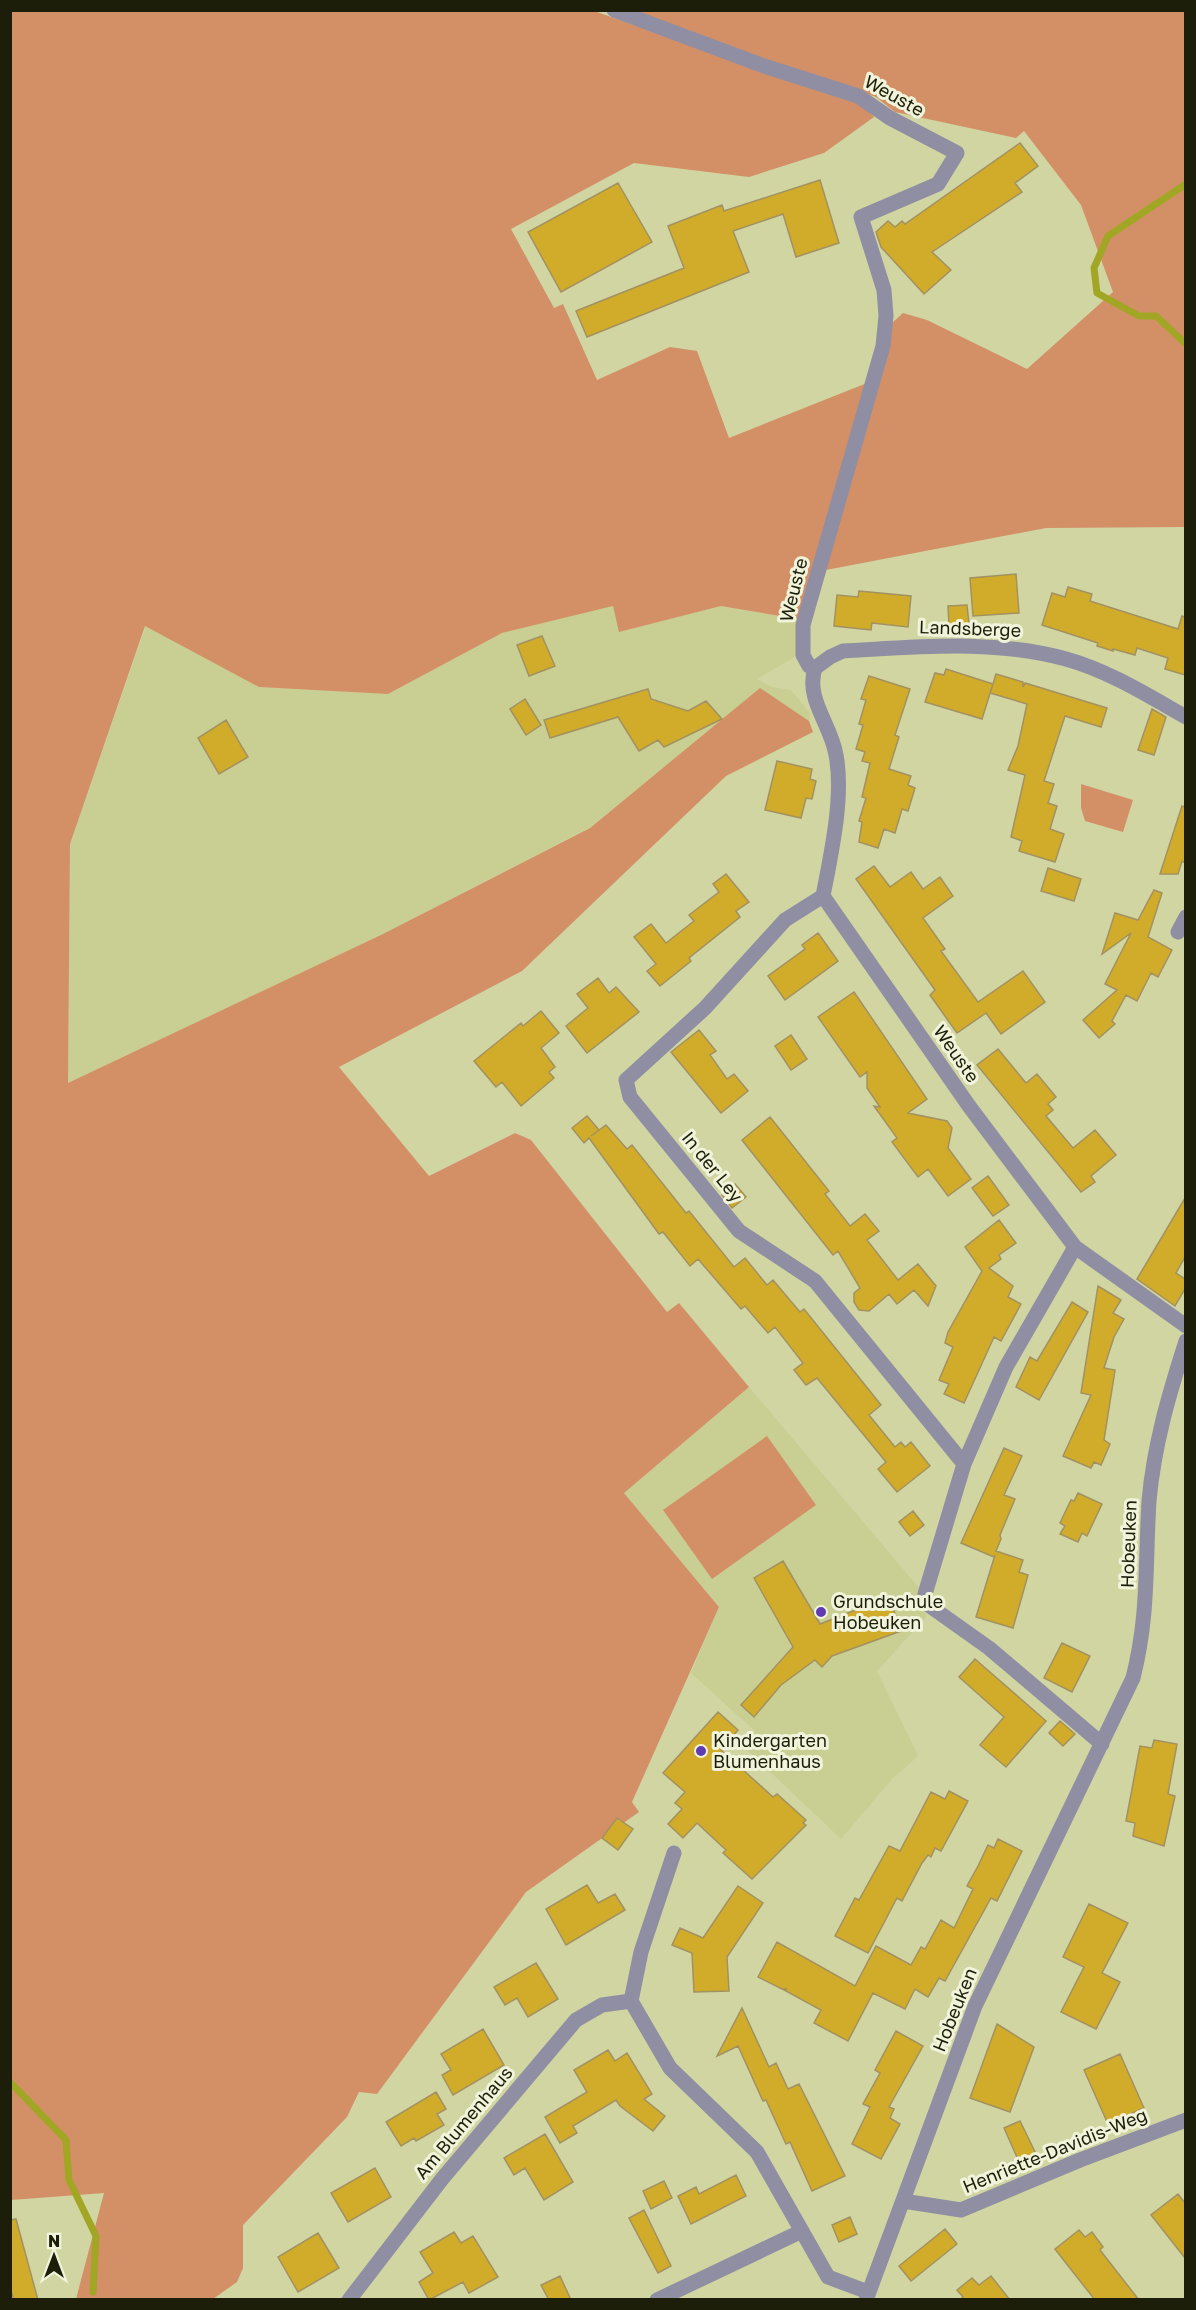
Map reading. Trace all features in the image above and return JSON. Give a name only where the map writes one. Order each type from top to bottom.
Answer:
[{"type":"street","name":"Weuste","points":[[614,10],[764,66],[858,96],[890,118],[957,153],[938,184],[861,217],[884,290],[886,316],[883,346],[803,625],[803,655],[809,666],[815,668],[810,683],[834,745],[838,781],[831,857],[823,896],[969,1106],[1075,1247],[1185,1326]]},
{"type":"street","name":"Landsberge","points":[[815,668],[843,651],[952,645],[1028,650],[1067,659],[1099,671],[1134,687],[1185,717]]},
{"type":"street","name":"In der Ley","points":[[823,896],[785,920],[705,1008],[626,1080],[630,1097],[739,1231],[814,1281],[964,1464]]},
{"type":"street","points":[[1178,932],[1185,917]]},
{"type":"street","points":[[1075,1247],[1006,1367],[964,1464],[925,1594],[927,1604],[989,1648],[1102,1744]]},
{"type":"street","name":"Hobeuken","points":[[867,2296],[975,2006],[1132,1678],[1142,1642],[1146,1611],[1149,1502],[1155,1452],[1165,1407],[1185,1341]]},
{"type":"street","points":[[674,1853],[642,1952],[631,2001],[670,2068],[757,2152],[787,2201],[800,2232],[828,2277],[867,2296]]},
{"type":"street","name":"Am Blumenhaus","points":[[349,2300],[442,2179],[576,2020],[602,2005],[631,2001]]},
{"type":"street","name":"Henriette-Davidis-Weg","points":[[903,2201],[961,2210],[1080,2160],[1185,2120]]},
{"type":"street","points":[[657,2300],[800,2232]]},
{"type":"shaded area","points":[[11,11],[594,11],[864,105],[874,117],[824,153],[749,177],[634,163],[511,229],[554,308],[563,304],[597,380],[670,347],[697,351],[729,438],[867,383],[798,619],[721,606],[619,632],[613,606],[502,633],[388,694],[259,687],[145,626],[70,844],[68,1083],[383,934],[590,828],[760,688],[809,721],[813,732],[726,776],[522,971],[339,1067],[429,1176],[515,1133],[531,1140],[667,1312],[679,1303],[749,1387],[624,1493],[719,1607],[632,1802],[639,1812],[526,1892],[377,2094],[359,2092],[347,2117],[243,2225],[243,2268],[237,2282],[213,2299],[76,2299],[104,2193],[11,2200]]},
{"type":"shaded area","points":[[624,11],[1185,11],[1185,527],[1046,528],[826,570],[892,323],[903,313],[927,320],[1027,369],[1113,292],[1081,205],[1024,131],[1016,138],[895,112],[876,97]]},
{"type":"shaded area","points":[[613,606],[620,632],[721,606],[798,619],[798,655],[757,679],[772,687],[791,690],[810,713],[809,721],[760,689],[590,827],[383,934],[68,1083],[70,844],[146,626],[259,687],[388,694],[502,633]]},
{"type":"shaded area","points":[[1081,784],[1133,800],[1123,832],[1085,821],[1081,808]]},
{"type":"shaded area","name":"Grundschule Hobeuken","points":[[749,1387],[920,1589],[926,1617],[877,1671],[918,1756],[892,1779],[841,1839],[743,1746],[755,1731],[691,1673],[719,1606],[624,1493]]},
{"type":"shaded area","points":[[767,1436],[816,1505],[712,1579],[663,1510]]},
{"type":"building","points":[[1020,143],[1038,166],[1015,183],[1022,192],[932,252],[951,270],[924,294],[881,247],[876,232],[888,221],[895,227],[902,221],[905,224]]},
{"type":"building","points":[[820,180],[839,243],[796,257],[783,214],[733,231],[749,272],[587,337],[576,311],[684,268],[668,226],[722,205],[724,211]]},
{"type":"building","points":[[618,183],[652,242],[561,292],[528,232]]},
{"type":"building","points":[[1016,574],[1019,613],[973,616],[970,578]]},
{"type":"building","points":[[1068,587],[1092,594],[1090,601],[1178,629],[1182,616],[1185,617],[1185,675],[1165,669],[1168,658],[1137,648],[1135,655],[1113,649],[1113,651],[1097,646],[1098,643],[1042,625],[1052,593],[1065,597]]},
{"type":"building","points":[[859,591],[911,596],[908,627],[872,623],[871,630],[834,626],[837,595],[858,597]]},
{"type":"building","points":[[967,605],[969,624],[949,626],[948,606]]},
{"type":"building","points":[[542,636],[555,666],[529,676],[517,645]]},
{"type":"building","points":[[946,669],[993,684],[996,674],[1023,682],[1023,687],[1025,683],[1107,708],[1101,727],[1065,716],[1044,781],[1054,784],[1048,803],[1057,806],[1050,829],[1064,834],[1055,862],[1019,851],[1022,841],[1011,837],[1025,775],[1008,770],[1018,746],[1027,704],[990,693],[982,719],[925,702],[935,673],[944,675]]},
{"type":"building","points":[[869,676],[910,689],[895,735],[899,737],[889,769],[911,776],[908,785],[915,788],[908,811],[902,809],[895,833],[884,829],[878,848],[859,842],[862,822],[859,821],[866,798],[862,797],[870,763],[862,761],[865,752],[856,749],[863,725],[859,724],[866,700],[861,699]]},
{"type":"building","points":[[648,689],[651,699],[688,711],[706,701],[722,719],[664,747],[658,740],[639,751],[618,717],[550,738],[544,720]]},
{"type":"building","points":[[525,699],[541,725],[526,735],[510,709]]},
{"type":"building","points":[[1152,709],[1166,717],[1154,755],[1138,750]]},
{"type":"building","points":[[226,720],[248,757],[219,774],[198,738]]},
{"type":"building","points":[[777,761],[812,769],[810,779],[816,781],[812,799],[806,798],[801,818],[765,810]]},
{"type":"building","points":[[1182,806],[1185,807],[1185,863],[1182,861],[1178,874],[1160,874]]},
{"type":"building","points":[[874,866],[890,887],[911,872],[923,889],[940,877],[953,896],[923,918],[945,949],[941,951],[978,1002],[1023,971],[1045,1002],[1001,1034],[986,1013],[957,1033],[930,995],[935,990],[856,879]]},
{"type":"building","points":[[1048,868],[1081,879],[1074,901],[1041,891]]},
{"type":"building","points":[[726,874],[749,902],[736,911],[740,917],[689,958],[691,961],[660,986],[647,971],[656,964],[634,937],[651,924],[666,943],[694,921],[689,915],[719,892],[713,884]]},
{"type":"building","points":[[1154,890],[1162,893],[1148,937],[1172,950],[1158,977],[1151,973],[1137,1001],[1126,995],[1112,1021],[1115,1024],[1099,1038],[1083,1020],[1117,990],[1105,984],[1131,933],[1102,954],[1115,913],[1138,920]]},
{"type":"building","points":[[818,933],[838,961],[785,1000],[768,976],[805,949],[802,945]]},
{"type":"building","points":[[598,978],[609,993],[616,987],[639,1012],[587,1053],[566,1026],[588,1008],[577,994]]},
{"type":"building","points":[[854,992],[927,1099],[908,1113],[947,1121],[952,1128],[948,1148],[971,1179],[948,1196],[928,1169],[918,1177],[892,1142],[897,1138],[874,1106],[880,1107],[867,1088],[867,1072],[860,1077],[818,1017]]},
{"type":"building","points":[[541,1011],[559,1033],[541,1048],[555,1067],[549,1072],[554,1078],[521,1106],[502,1082],[496,1087],[474,1061],[521,1023],[523,1026]]},
{"type":"building","points":[[699,1030],[716,1051],[710,1055],[727,1079],[734,1074],[748,1091],[721,1113],[671,1052]]},
{"type":"building","points":[[791,1035],[807,1059],[791,1070],[775,1046]]},
{"type":"building","points":[[998,1049],[1026,1083],[1037,1074],[1056,1097],[1048,1104],[1053,1110],[1046,1116],[1073,1148],[1095,1130],[1116,1155],[1091,1176],[1095,1182],[1081,1192],[977,1065]]},
{"type":"building","points":[[587,1116],[599,1130],[591,1136],[606,1125],[627,1149],[632,1145],[686,1213],[689,1211],[734,1267],[745,1258],[767,1285],[773,1280],[800,1312],[804,1309],[881,1405],[869,1415],[895,1447],[901,1442],[905,1447],[911,1442],[930,1466],[897,1492],[878,1469],[886,1462],[817,1378],[806,1385],[794,1370],[803,1363],[775,1327],[768,1333],[745,1306],[741,1309],[698,1259],[690,1266],[663,1232],[659,1234],[589,1138],[584,1143],[572,1128]]},
{"type":"building","points":[[770,1117],[829,1191],[825,1194],[850,1226],[865,1214],[879,1231],[867,1240],[898,1280],[918,1264],[936,1286],[928,1306],[914,1290],[897,1304],[889,1294],[869,1311],[859,1310],[854,1302],[854,1293],[860,1288],[838,1251],[833,1255],[742,1140]]},
{"type":"building","points":[[988,1176],[1009,1205],[993,1216],[972,1188]]},
{"type":"building","points":[[735,1184],[746,1197],[732,1208],[722,1195]]},
{"type":"building","points":[[1185,1198],[1185,1257],[1176,1273],[1185,1279],[1185,1289],[1175,1306],[1137,1279]]},
{"type":"building","points":[[999,1220],[1016,1243],[999,1255],[1001,1259],[989,1268],[1013,1286],[1008,1297],[1021,1304],[1001,1341],[994,1337],[964,1403],[944,1394],[949,1384],[939,1380],[953,1347],[945,1343],[948,1332],[982,1271],[965,1247]]},
{"type":"building","points":[[1098,1286],[1121,1300],[1113,1313],[1124,1319],[1114,1337],[1104,1368],[1115,1370],[1104,1440],[1110,1444],[1101,1465],[1094,1462],[1091,1468],[1063,1456],[1091,1395],[1081,1393]]},
{"type":"building","points":[[1072,1302],[1088,1312],[1039,1400],[1016,1387],[1030,1357],[1037,1361]]},
{"type":"building","points":[[1004,1448],[1022,1456],[1004,1495],[1015,1499],[996,1551],[1023,1560],[1019,1572],[1028,1575],[1013,1628],[976,1617],[995,1555],[994,1557],[961,1543]]},
{"type":"building","points":[[1078,1493],[1102,1504],[1087,1536],[1082,1533],[1078,1542],[1060,1534],[1065,1526],[1060,1523],[1071,1500],[1074,1501]]},
{"type":"building","points":[[913,1511],[924,1525],[910,1536],[899,1522]]},
{"type":"building","points":[[783,1561],[820,1624],[889,1597],[901,1631],[832,1656],[822,1667],[815,1660],[781,1685],[754,1717],[741,1705],[793,1647],[754,1578]]},
{"type":"building","points":[[1062,1643],[1090,1656],[1072,1692],[1044,1678]]},
{"type":"building","points":[[975,1659],[1046,1721],[1006,1767],[980,1745],[1004,1717],[959,1677]]},
{"type":"building","points":[[718,1712],[738,1730],[721,1750],[773,1797],[777,1794],[806,1820],[803,1823],[806,1825],[752,1879],[723,1853],[726,1850],[697,1823],[683,1838],[668,1824],[682,1809],[675,1803],[685,1792],[663,1773]]},
{"type":"building","points":[[1060,1721],[1075,1734],[1063,1746],[1049,1733]]},
{"type":"building","points":[[1154,1740],[1177,1744],[1168,1794],[1175,1796],[1164,1846],[1133,1836],[1135,1823],[1126,1821],[1140,1746],[1152,1748]]},
{"type":"building","points":[[949,1791],[968,1801],[941,1851],[935,1848],[931,1857],[928,1855],[902,1901],[897,1898],[868,1953],[835,1936],[855,1898],[859,1900],[889,1846],[900,1851],[931,1792],[945,1799]]},
{"type":"building","points":[[617,1818],[633,1829],[618,1850],[602,1838]]},
{"type":"building","points":[[998,1839],[1022,1851],[997,1901],[991,1898],[945,1981],[939,1978],[928,1997],[915,1989],[905,2009],[873,1993],[848,2041],[814,2023],[821,2010],[784,1990],[787,1989],[782,1989],[758,1977],[777,1942],[855,1986],[876,1946],[911,1965],[921,1947],[925,1949],[941,1920],[954,1928],[973,1889],[967,1886],[988,1845],[994,1848]]},
{"type":"building","points":[[587,1885],[598,1903],[615,1894],[625,1910],[566,1945],[546,1909]]},
{"type":"building","points":[[738,1886],[763,1903],[727,1957],[729,1991],[694,1992],[692,1953],[672,1945],[680,1928],[703,1938]]},
{"type":"building","points":[[1089,1904],[1128,1923],[1102,1973],[1120,1982],[1096,2029],[1061,2012],[1084,1967],[1063,1957]]},
{"type":"building","points":[[536,1963],[558,1999],[528,2017],[517,1998],[505,2005],[494,1987]]},
{"type":"building","points":[[742,2008],[769,2067],[776,2063],[788,2089],[799,2084],[845,2176],[812,2191],[790,2142],[786,2144],[766,2100],[763,2101],[738,2046],[717,2056]]},
{"type":"building","points":[[997,2024],[1034,2047],[1010,2112],[970,2098]]},
{"type":"building","points":[[483,2029],[504,2065],[453,2095],[442,2075],[451,2070],[441,2054]]},
{"type":"building","points":[[896,2031],[923,2046],[889,2107],[894,2109],[890,2118],[900,2124],[881,2159],[852,2144],[870,2107],[863,2104],[880,2073],[875,2070]]},
{"type":"building","points":[[608,2050],[615,2061],[627,2053],[652,2094],[644,2099],[665,2116],[653,2131],[620,2106],[616,2100],[573,2126],[577,2133],[560,2143],[545,2117],[587,2092],[574,2070]]},
{"type":"building","points":[[1120,2054],[1144,2108],[1108,2124],[1084,2070]]},
{"type":"building","points":[[436,2092],[446,2109],[437,2114],[444,2125],[416,2141],[414,2138],[401,2146],[386,2122]]},
{"type":"building","points":[[1020,2121],[1037,2156],[1020,2164],[1004,2128]]},
{"type":"building","points":[[545,2134],[573,2182],[544,2200],[525,2168],[514,2175],[504,2158]]},
{"type":"building","points":[[375,2168],[391,2197],[348,2222],[331,2193]]},
{"type":"building","points":[[736,2175],[746,2196],[691,2224],[678,2196],[696,2187],[699,2194]]},
{"type":"building","points":[[664,2181],[672,2198],[651,2209],[643,2191]]},
{"type":"building","points":[[1178,2194],[1185,2203],[1185,2258],[1151,2215]]},
{"type":"building","points":[[644,2210],[671,2266],[658,2273],[629,2218]]},
{"type":"building","points":[[850,2217],[857,2234],[839,2242],[832,2225]]},
{"type":"building","points":[[16,2219],[38,2300],[14,2300],[10,2287],[10,2220]]},
{"type":"building","points":[[945,2229],[957,2244],[911,2281],[899,2266]]},
{"type":"building","points":[[1079,2230],[1085,2237],[1092,2232],[1103,2247],[1100,2250],[1139,2300],[1095,2300],[1055,2249]]},
{"type":"building","points":[[454,2232],[461,2243],[473,2236],[498,2277],[469,2293],[463,2282],[429,2300],[419,2282],[433,2273],[420,2252]]},
{"type":"building","points":[[318,2233],[339,2268],[298,2292],[278,2257]]},
{"type":"building","points":[[560,2276],[571,2300],[549,2300],[541,2285]]},
{"type":"building","points":[[991,2276],[1010,2300],[960,2300],[963,2297],[957,2290],[972,2278],[979,2285]]},
{"type":"waterway","points":[[1186,184],[1108,236],[1094,268],[1097,293],[1139,316],[1156,316],[1186,344]]},
{"type":"waterway","points":[[10,2082],[66,2140],[69,2180],[96,2236],[93,2292]]},
{"type":"place","name":"Grundschule Hobeuken","points":[[821,1612]]},
{"type":"place","name":"Kindergarten Blumenhaus","points":[[701,1751]]}]
